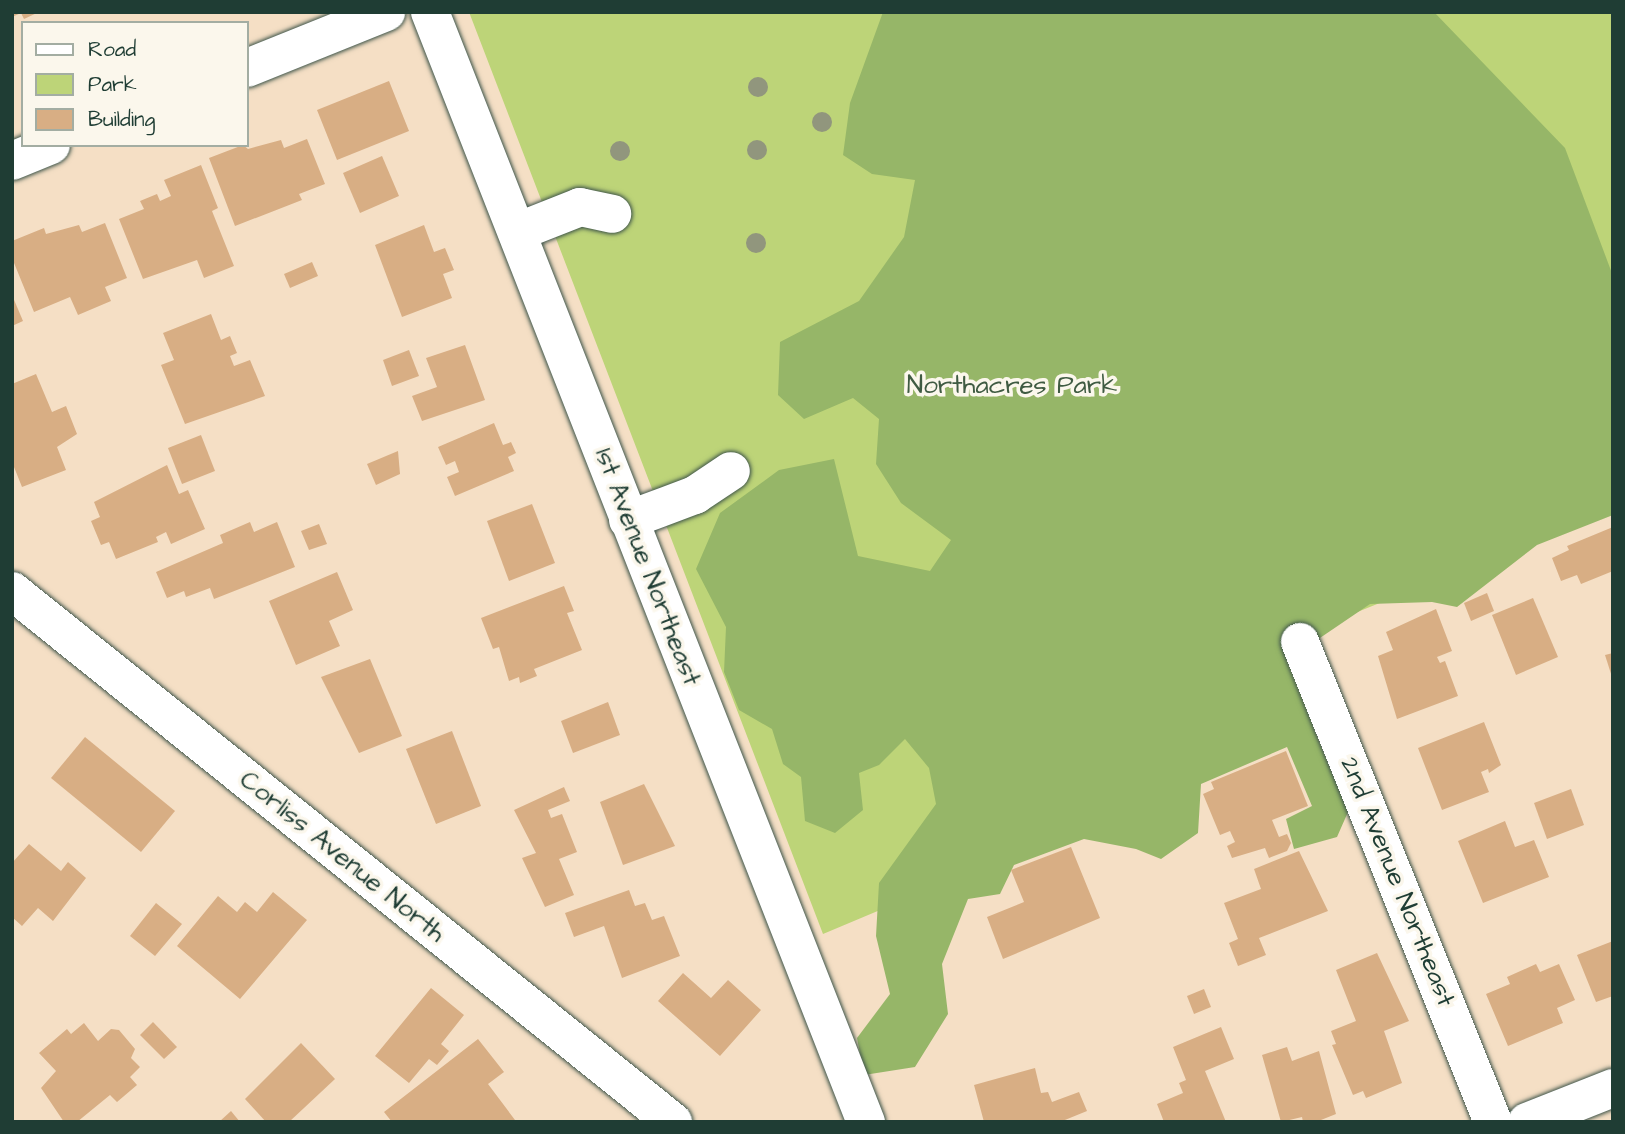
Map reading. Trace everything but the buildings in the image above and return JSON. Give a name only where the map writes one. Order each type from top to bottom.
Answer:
[{"type":"street","points":[[248,68],[386,12]]},
{"type":"street","name":"1st Avenue Northeast","points":[[430,12],[866,1122]]},
{"type":"street","points":[[12,161],[46,147]]},
{"type":"street","points":[[517,232],[580,206],[612,214]]},
{"type":"street","points":[[628,520],[695,495],[731,471]]},
{"type":"street","name":"Corliss Avenue North","points":[[12,590],[673,1122]]},
{"type":"street","name":"2nd Avenue Northeast","points":[[1300,642],[1493,1122]]},
{"type":"street","points":[[1527,1122],[1613,1088]]},
{"type":"green space","name":"Northacres Park","points":[[469,12],[1613,12],[1613,509],[1283,642],[1318,726],[823,934]]},
{"type":"green space","name":"Northacres Park","points":[[883,12],[1434,12],[1565,148],[1613,276],[1613,515],[1537,545],[1457,607],[1432,602],[1370,604],[1286,661],[1348,812],[1337,837],[1294,849],[1286,819],[1312,806],[1287,747],[1201,784],[1198,833],[1161,859],[1136,849],[1084,839],[1014,865],[1000,894],[968,899],[942,964],[948,1014],[915,1067],[864,1075],[857,1038],[890,994],[876,936],[879,883],[936,804],[929,768],[905,739],[879,765],[859,773],[863,810],[835,833],[805,821],[801,777],[783,764],[772,729],[739,710],[724,672],[726,627],[696,569],[720,513],[779,470],[834,459],[858,556],[930,571],[951,540],[901,503],[876,464],[879,419],[853,398],[804,419],[778,395],[780,342],[859,301],[904,237],[915,180],[872,174],[843,155],[850,103]]}]
